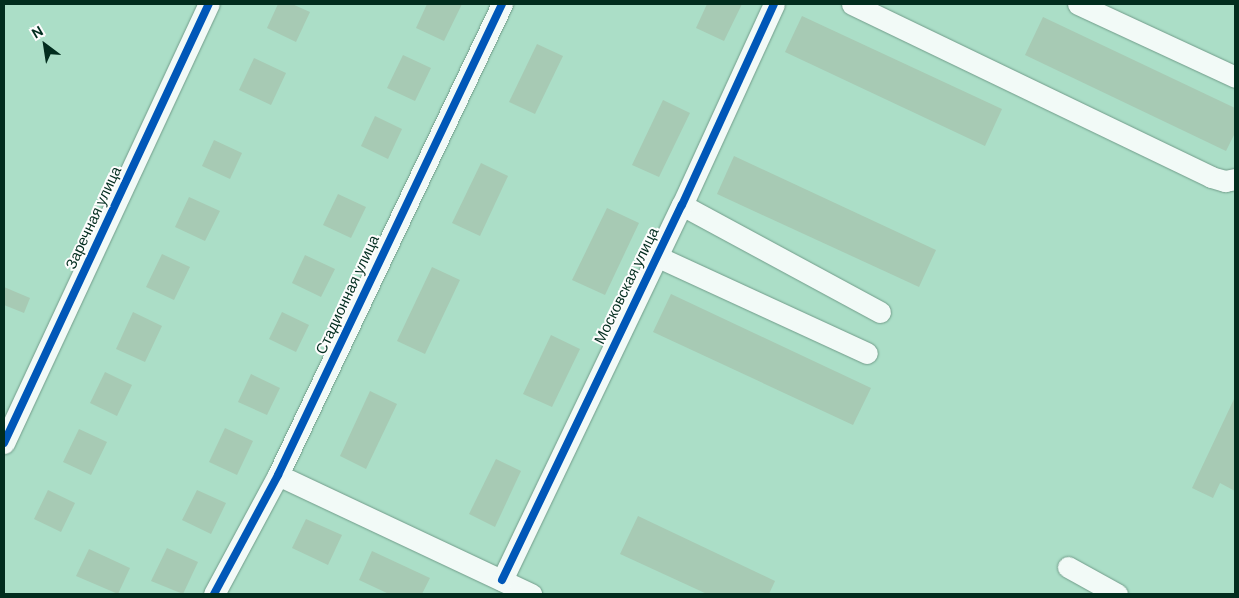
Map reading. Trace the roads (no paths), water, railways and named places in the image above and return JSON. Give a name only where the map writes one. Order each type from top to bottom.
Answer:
[{"type":"street","name":"Заречная улица","points":[[4,443],[208,4]]},
{"type":"street","name":"Стадионная улица","points":[[214,594],[278,475],[502,4]]},
{"type":"street","name":"Московская улица","points":[[502,580],[682,205],[774,4]]},
{"type":"street","points":[[852,4],[1211,178],[1235,179]]},
{"type":"street","points":[[1078,4],[1235,77]]},
{"type":"street","points":[[682,205],[880,312]]},
{"type":"street","points":[[656,256],[867,353]]},
{"type":"street","points":[[278,475],[531,594]]},
{"type":"street","points":[[1068,567],[1117,594]]}]
